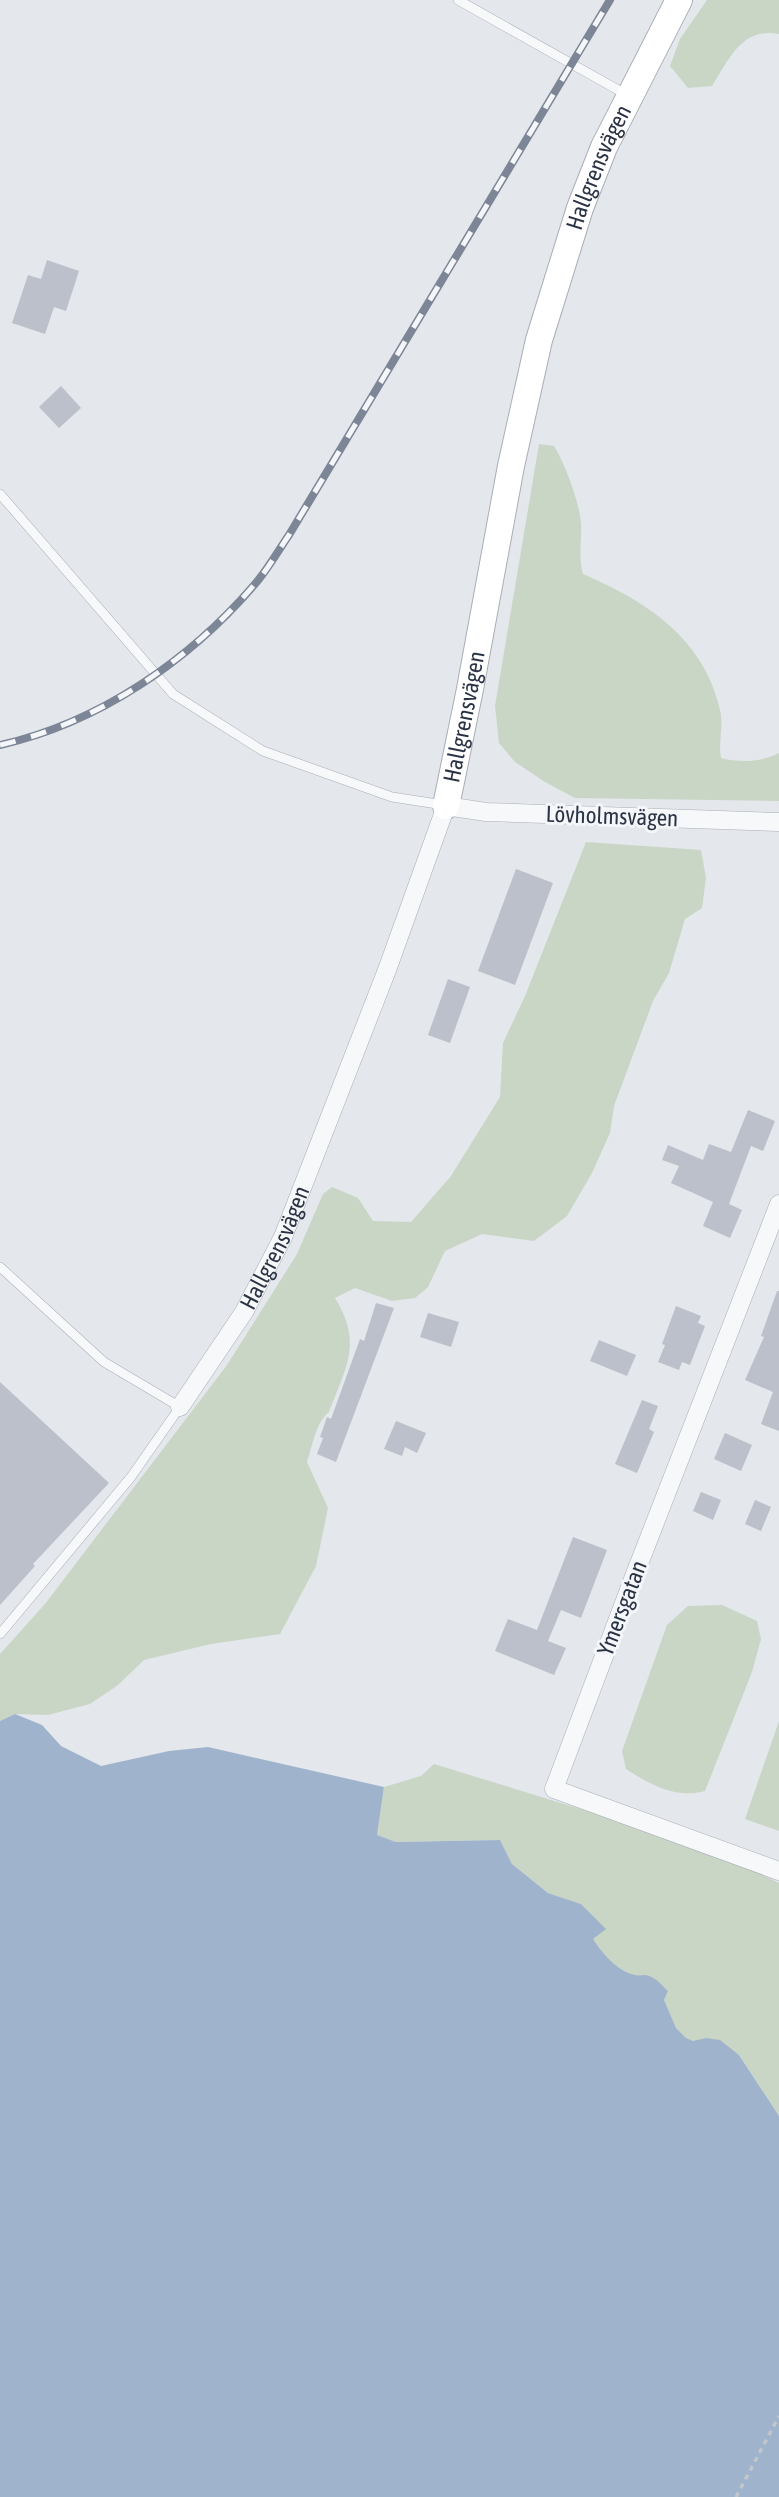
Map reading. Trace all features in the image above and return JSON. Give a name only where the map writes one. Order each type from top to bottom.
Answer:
[{"type":"street","name":"Hallgrensvägen","points":[[180,1408],[244,1312],[283,1237],[387,970],[446,806],[511,466],[539,340],[580,208],[604,147],[679,0]]},
{"type":"street","name":"Lövholmsvägen","points":[[446,806],[486,812],[779,822]]},
{"type":"street","name":"Ymersgatan","points":[[779,1204],[554,1789],[779,1871]]},
{"type":"lane","points":[[458,0],[628,96]]},
{"type":"lane","points":[[0,494],[173,694],[263,751],[392,797],[446,806]]},
{"type":"lane","points":[[0,1267],[104,1362],[180,1408],[131,1477],[0,1634]]},
{"type":"path","points":[[736,2497],[779,2416]]},
{"type":"green space","points":[[707,0],[779,0],[779,34],[755,35],[746,40],[731,56],[712,86],[688,88],[670,66],[680,39]]},
{"type":"green space","points":[[539,444],[554,446],[571,484],[580,516],[583,574],[650,610],[686,642],[701,662],[720,710],[721,758],[750,761],[779,753],[779,801],[575,798],[515,762],[499,743],[495,706]]},
{"type":"green space","points":[[586,842],[701,850],[706,878],[702,908],[685,919],[669,973],[653,1001],[614,1106],[610,1133],[592,1173],[567,1216],[534,1241],[482,1234],[445,1251],[428,1287],[415,1298],[392,1301],[355,1288],[335,1298],[348,1328],[349,1355],[341,1382],[329,1412],[318,1428],[307,1462],[328,1508],[316,1566],[280,1634],[211,1644],[144,1660],[118,1685],[90,1704],[48,1715],[15,1714],[0,1721],[0,1654],[45,1604],[227,1365],[297,1254],[323,1194],[332,1187],[358,1198],[373,1221],[411,1222],[451,1176],[500,1097],[503,1043],[525,996]]},
{"type":"green space","points":[[722,1605],[757,1621],[761,1639],[752,1672],[705,1791],[674,1792],[626,1769],[622,1751],[667,1625],[688,1606]]},
{"type":"green space","points":[[779,1721],[779,1831],[745,1819]]},
{"type":"green space","points":[[434,1764],[652,1831],[756,1871],[779,1883],[779,2116],[739,2055],[706,2038],[694,2041],[683,2036],[674,2025],[665,2005],[668,1991],[655,1980],[631,1974],[610,1961],[592,1939],[605,1929],[581,1904],[548,1893],[512,1864],[500,1840],[396,1842],[377,1835],[384,1787],[421,1776]]},
{"type":"water","points":[[15,1714],[42,1725],[61,1746],[101,1766],[169,1751],[208,1747],[384,1787],[377,1835],[396,1842],[500,1840],[512,1864],[548,1893],[581,1904],[606,1929],[593,1939],[611,1961],[628,1973],[652,1978],[668,1991],[664,2000],[676,2028],[686,2038],[693,2041],[706,2038],[720,2040],[739,2055],[779,2116],[779,2497],[0,2497],[0,1721]]},
{"type":"building","points":[[47,260],[79,271],[66,311],[54,307],[45,334],[12,323],[28,275],[41,279]]},
{"type":"building","points":[[61,386],[81,408],[59,428],[39,407]]},
{"type":"building","points":[[516,869],[553,883],[515,985],[478,971]]},
{"type":"building","points":[[448,979],[470,987],[450,1043],[428,1035]]},
{"type":"building","points":[[748,1110],[775,1121],[763,1151],[751,1146],[729,1204],[742,1210],[730,1238],[703,1226],[713,1202],[671,1183],[679,1166],[662,1160],[668,1145],[703,1160],[709,1144],[731,1152]]},
{"type":"building","points":[[777,1291],[779,1431],[761,1424],[773,1392],[745,1380],[764,1337],[761,1336]]},
{"type":"building","points":[[376,1303],[394,1308],[336,1462],[317,1454],[323,1438],[320,1437],[327,1417],[331,1419],[360,1339],[364,1341]]},
{"type":"building","points":[[676,1306],[701,1316],[698,1323],[705,1326],[690,1365],[682,1362],[679,1370],[658,1362]]},
{"type":"building","points":[[428,1313],[459,1322],[451,1347],[420,1337]]},
{"type":"building","points":[[599,1340],[636,1355],[627,1376],[590,1361]]},
{"type":"building","points":[[0,1382],[109,1483],[33,1564],[35,1566],[0,1605]]},
{"type":"building","points":[[642,1400],[658,1406],[649,1429],[654,1432],[637,1473],[615,1464]]},
{"type":"building","points":[[396,1421],[426,1433],[417,1453],[405,1447],[402,1456],[384,1449]]},
{"type":"building","points":[[725,1433],[752,1445],[741,1471],[714,1459]]},
{"type":"building","points":[[701,1492],[721,1500],[713,1520],[693,1511]]},
{"type":"building","points":[[755,1500],[771,1507],[761,1531],[745,1524]]},
{"type":"building","points":[[573,1537],[607,1550],[581,1618],[561,1610],[548,1641],[566,1648],[554,1675],[495,1651],[508,1619],[537,1630]]},
{"type":"railway","points":[[0,745],[37,735],[72,721],[140,685],[202,638],[260,578],[289,535],[610,0]]}]
